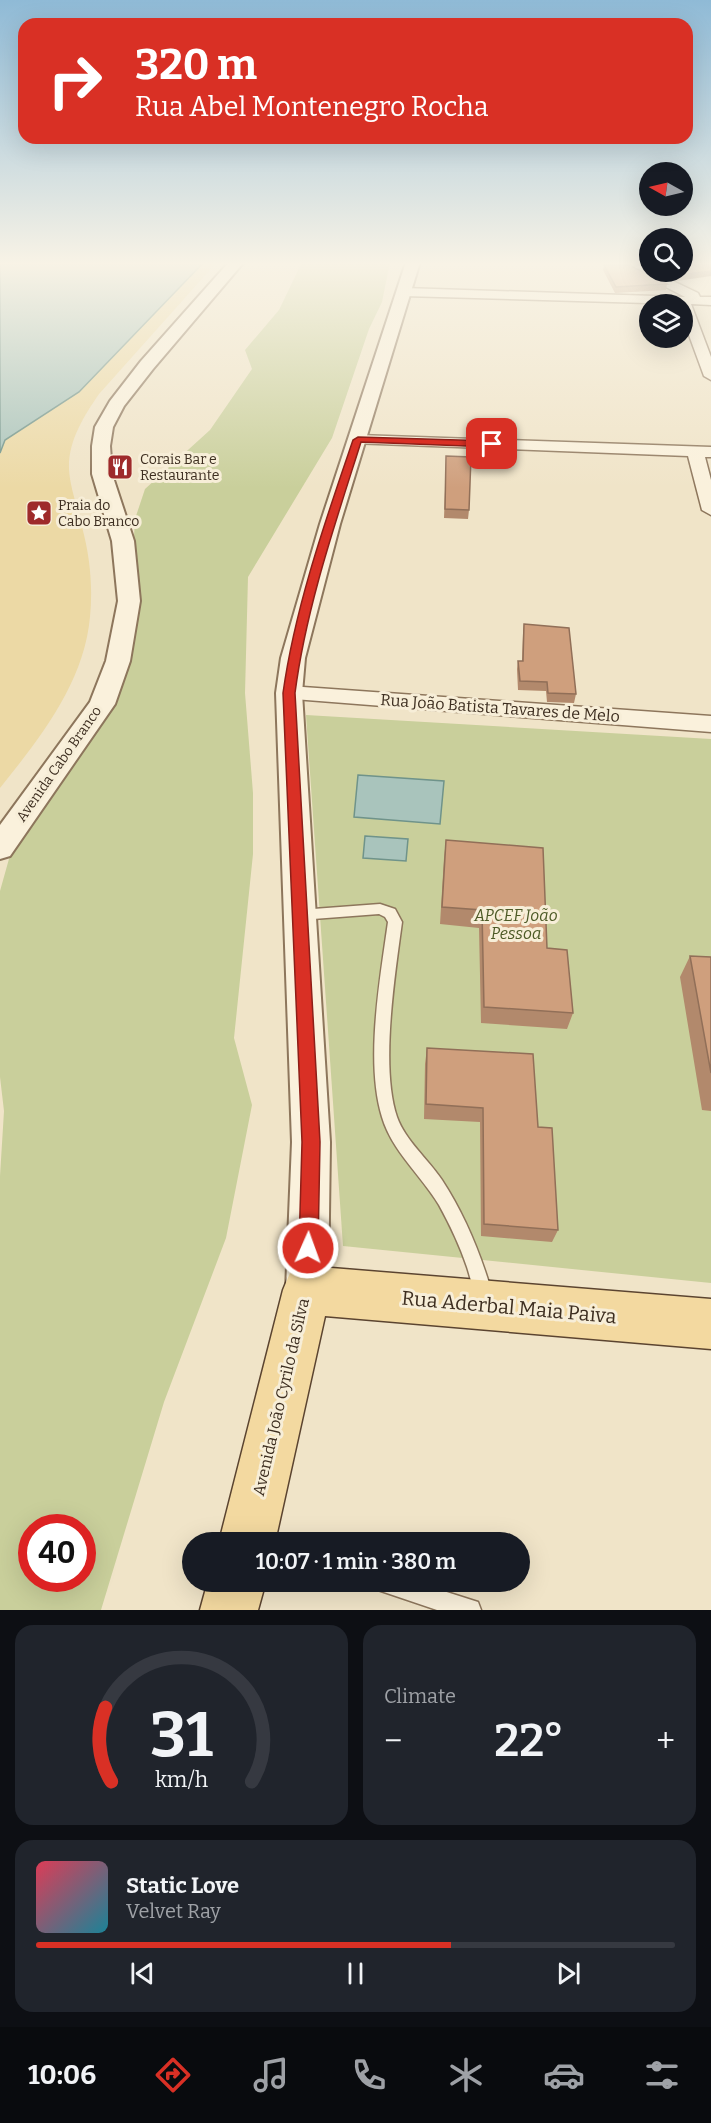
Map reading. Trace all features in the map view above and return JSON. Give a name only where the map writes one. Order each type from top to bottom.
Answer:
[{"type":"main road","name":"Rua Aderbal Maia Paiva","points":[[307,1290],[711,1324]]},
{"type":"main road","name":"Avenida João Cyrilo da Silva","points":[[249,1532],[307,1290]]},
{"type":"main road","points":[[229,1610],[234,1592]]},
{"type":"street","name":"Avenida Cabo Branco","points":[[0,848],[102,704],[111,684],[124,633],[129,601],[119,526],[102,474],[101,446],[104,427],[116,405],[171,337]]},
{"type":"street","name":"Avenida João Cyrilo da Silva","points":[[307,1290],[311,1142],[289,693],[300,628],[330,524],[390,337]]},
{"type":"street","points":[[697,337],[711,376]]},
{"type":"street","points":[[358,440],[703,451],[711,510]]},
{"type":"street","name":"Rua João Batista Tavares de Melo","points":[[289,693],[711,724]]},
{"type":"street","points":[[0,864],[21,819]]},
{"type":"lane","points":[[300,915],[380,909],[390,913],[395,922],[386,998],[383,1087],[390,1118],[408,1150],[434,1182],[456,1218],[487,1305]]},
{"type":"lane","points":[[414,1592],[470,1610]]},
{"type":"green space","points":[[256,337],[366,337],[332,438],[248,577],[245,693],[253,793],[253,854],[234,1038],[252,1105],[226,1238],[164,1402],[101,1610],[0,1610],[0,1176],[4,1111],[0,1077],[0,891],[14,841],[105,721],[127,661],[135,519],[145,489],[210,430],[252,369],[245,350]]},
{"type":"green space","name":"APCEF João Pessoa","points":[[306,715],[711,739],[711,1283],[343,1246]]},
{"type":"sand","name":"Praia do Cabo Branco","points":[[132,337],[150,337],[99,394],[74,439],[69,469],[72,491],[87,549],[91,583],[91,606],[86,641],[79,665],[58,708],[0,788],[0,453],[5,440],[79,392]]},
{"type":"water","points":[[0,337],[132,337],[79,392],[5,440],[0,453]]},
{"type":"water","points":[[358,775],[444,781],[440,824],[354,817]]},
{"type":"water","points":[[365,836],[408,839],[406,861],[363,858]]},
{"type":"building","points":[[446,456],[471,457],[469,510],[445,509]]},
{"type":"building","points":[[524,624],[569,628],[576,694],[548,693],[547,682],[520,681],[518,661],[523,661]]},
{"type":"building","points":[[446,840],[543,848],[547,948],[567,950],[573,1013],[484,1007],[482,910],[442,907]]},
{"type":"building","points":[[690,956],[711,957],[711,1073]]},
{"type":"building","points":[[427,1048],[533,1054],[538,1127],[552,1128],[558,1230],[484,1224],[483,1108],[426,1104]]},
{"type":"place","name":"Corais Bar e Restaurante","points":[[120,467]]},
{"type":"place","name":"Praia do Cabo Branco","points":[[39,513]]},
{"type":"route","points":[[308,1248],[311,1142],[289,693],[293,658],[330,524],[358,440],[492,444]]}]
